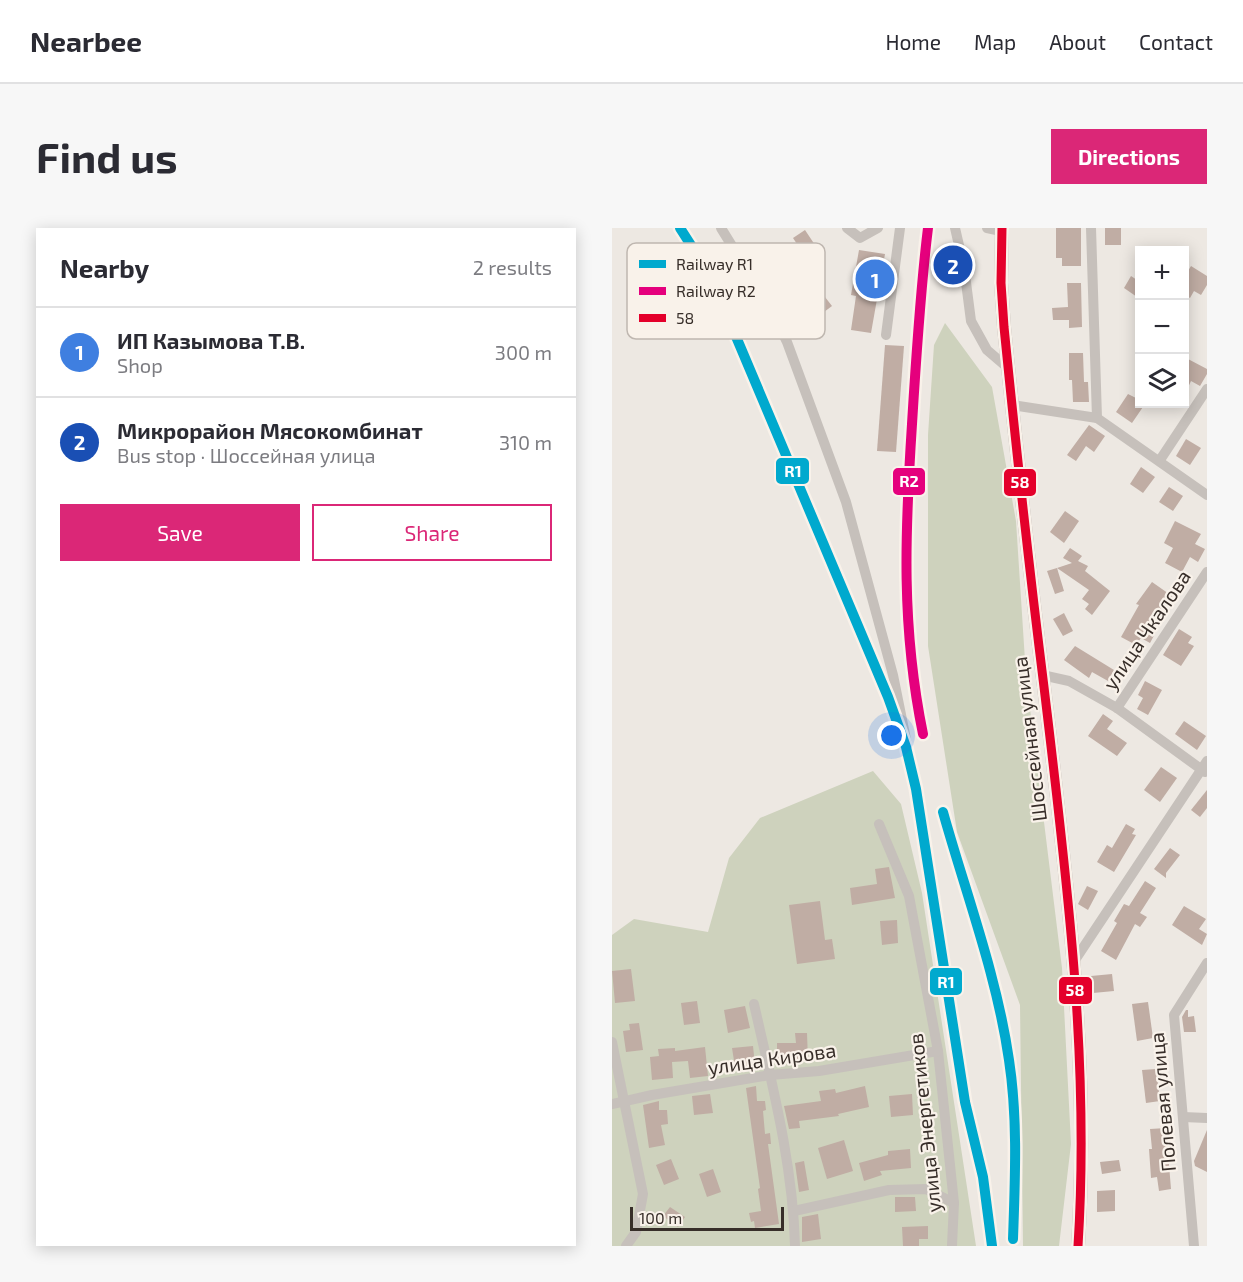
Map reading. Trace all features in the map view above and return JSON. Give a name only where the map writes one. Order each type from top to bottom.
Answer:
[{"type":"main road","name":"Шоссейная улица","points":[[997,229],[1008,368],[1063,848],[1073,963],[1082,1136],[1078,1246]]},
{"type":"street","points":[[722,228],[731,243]]},
{"type":"street","points":[[847,228],[860,238],[878,228]]},
{"type":"street","points":[[886,335],[900,228]]},
{"type":"street","points":[[955,228],[964,267],[971,321],[987,350],[1008,368]]},
{"type":"street","points":[[1091,228],[1097,418]]},
{"type":"street","points":[[785,339],[846,502],[894,675],[916,789]]},
{"type":"street","points":[[1160,460],[1207,389]]},
{"type":"street","points":[[1012,405],[1097,418],[1207,495]]},
{"type":"street","name":"улица Чкалова","points":[[1117,708],[1207,572]]},
{"type":"street","points":[[1042,675],[1069,681],[1117,708],[1205,768],[1073,963]]},
{"type":"street","name":"улица Энергетиков","points":[[879,824],[909,896],[938,1052],[954,1203],[952,1246]]},
{"type":"street","name":"Полевая улица","points":[[1194,1246],[1174,1016],[1207,963]]},
{"type":"street","points":[[754,1004],[770,1075],[794,1211],[795,1246]]},
{"type":"street","points":[[612,1042],[618,1102],[643,1194],[636,1232],[626,1246]]},
{"type":"street","name":"улица Кирова","points":[[618,1102],[770,1075],[819,1071],[938,1052]]},
{"type":"street","points":[[1183,1117],[1207,1118]]},
{"type":"street","points":[[794,1211],[889,1190],[926,1189],[954,1203]]},
{"type":"green space","points":[[945,323],[992,387],[1016,521],[1026,676],[1062,968],[1071,1144],[1059,1246],[1023,1246],[1020,1005],[957,832],[928,646],[928,435],[934,345]]},
{"type":"green space","points":[[873,771],[901,804],[922,893],[976,1246],[612,1246],[612,935],[634,919],[708,932],[729,858],[760,818]]},
{"type":"building","points":[[1056,228],[1081,228],[1081,266],[1062,266],[1062,258],[1056,258]]},
{"type":"building","points":[[1105,228],[1121,228],[1121,245],[1105,245]]},
{"type":"building","points":[[805,230],[814,243],[796,243],[793,238]]},
{"type":"building","points":[[859,250],[885,254],[871,333],[851,330],[856,296],[851,295]]},
{"type":"building","points":[[1191,266],[1207,276],[1207,285],[1201,295],[1194,291],[1190,298],[1189,297]]},
{"type":"building","points":[[1131,276],[1135,279],[1135,296],[1124,288]]},
{"type":"building","points":[[1067,283],[1081,283],[1082,327],[1069,328],[1069,320],[1053,320],[1052,308],[1068,307]]},
{"type":"building","points":[[825,297],[832,306],[825,311]]},
{"type":"building","points":[[885,345],[904,346],[896,452],[877,451]]},
{"type":"building","points":[[1069,353],[1083,353],[1084,382],[1088,382],[1089,402],[1073,402],[1072,380],[1069,380]]},
{"type":"building","points":[[1189,360],[1207,369],[1207,374],[1200,386],[1191,381],[1189,385]]},
{"type":"building","points":[[1128,394],[1135,398],[1135,408],[1142,408],[1132,423],[1116,412]]},
{"type":"building","points":[[1089,425],[1105,436],[1094,452],[1086,446],[1076,461],[1067,455]]},
{"type":"building","points":[[1186,439],[1201,448],[1190,465],[1176,456]]},
{"type":"building","points":[[1141,467],[1155,477],[1143,493],[1130,484]]},
{"type":"building","points":[[1169,487],[1183,496],[1173,511],[1159,502]]},
{"type":"building","points":[[1065,511],[1079,521],[1064,543],[1050,532]]},
{"type":"building","points":[[1175,521],[1201,534],[1195,544],[1205,549],[1198,562],[1190,557],[1182,572],[1165,563],[1173,548],[1164,543]]},
{"type":"building","points":[[1070,548],[1082,556],[1078,561],[1088,566],[1085,571],[1110,591],[1092,615],[1085,609],[1089,604],[1082,599],[1089,590],[1057,568],[1072,563],[1063,558]]},
{"type":"building","points":[[1057,568],[1064,591],[1055,594],[1047,571]]},
{"type":"building","points":[[1152,582],[1172,596],[1150,626],[1157,630],[1150,643],[1141,638],[1136,645],[1121,637],[1139,605],[1136,604]]},
{"type":"building","points":[[1064,613],[1073,631],[1063,636],[1053,619]]},
{"type":"building","points":[[1179,629],[1192,637],[1188,643],[1194,646],[1181,666],[1163,655]]},
{"type":"building","points":[[1075,646],[1114,670],[1108,681],[1092,672],[1089,678],[1064,660]]},
{"type":"building","points":[[1145,681],[1162,690],[1148,715],[1137,709],[1143,698],[1138,695]]},
{"type":"building","points":[[1103,714],[1113,721],[1107,729],[1127,743],[1117,756],[1088,736]]},
{"type":"building","points":[[1184,721],[1206,736],[1197,750],[1175,734]]},
{"type":"building","points":[[1161,767],[1177,778],[1160,802],[1144,790]]},
{"type":"building","points":[[1207,790],[1207,808],[1200,817],[1191,810]]},
{"type":"building","points":[[1126,824],[1135,829],[1132,834],[1136,835],[1114,872],[1097,862],[1107,845],[1112,848]]},
{"type":"building","points":[[1170,848],[1180,855],[1166,873],[1166,878],[1154,869]]},
{"type":"building","points":[[889,867],[895,898],[852,905],[850,888],[877,884],[875,869]]},
{"type":"building","points":[[1145,881],[1156,888],[1140,913],[1147,917],[1140,927],[1135,924],[1116,960],[1101,951],[1117,923],[1114,921],[1124,904],[1129,906]]},
{"type":"building","points":[[1087,886],[1098,891],[1088,910],[1078,904]]},
{"type":"building","points":[[820,901],[825,940],[832,939],[835,959],[797,964],[789,905]]},
{"type":"building","points":[[1184,906],[1206,919],[1199,929],[1207,934],[1202,945],[1172,925]]},
{"type":"building","points":[[897,920],[898,943],[882,945],[880,921]]},
{"type":"building","points":[[631,969],[635,1001],[615,1003],[612,971]]},
{"type":"building","points":[[1112,974],[1114,991],[1093,993],[1091,976]]},
{"type":"building","points":[[697,1001],[700,1023],[684,1025],[681,1003]]},
{"type":"building","points":[[1148,1002],[1153,1038],[1137,1041],[1132,1004]]},
{"type":"building","points":[[745,1006],[750,1028],[728,1033],[724,1010]]},
{"type":"building","points":[[1188,1010],[1188,1017],[1194,1016],[1196,1032],[1184,1032],[1182,1017]]},
{"type":"building","points":[[639,1023],[643,1050],[626,1052],[623,1031],[630,1030],[629,1024]]},
{"type":"building","points":[[795,1033],[807,1033],[808,1061],[777,1062],[777,1043],[796,1043]]},
{"type":"building","points":[[753,1046],[755,1065],[735,1067],[732,1048]]},
{"type":"building","points":[[705,1047],[708,1076],[690,1078],[688,1061],[672,1062],[673,1078],[652,1080],[650,1057],[659,1056],[658,1049],[675,1048],[675,1051]]},
{"type":"building","points":[[1156,1069],[1160,1101],[1146,1103],[1142,1070]]},
{"type":"building","points":[[756,1086],[757,1101],[765,1101],[766,1110],[763,1111],[765,1134],[770,1133],[771,1144],[768,1144],[779,1224],[755,1228],[749,1213],[761,1211],[758,1189],[760,1188],[746,1088]]},
{"type":"building","points":[[865,1086],[869,1107],[838,1114],[839,1116],[799,1121],[800,1128],[789,1129],[784,1106],[821,1101],[819,1091],[835,1089],[836,1093]]},
{"type":"building","points":[[710,1094],[713,1113],[694,1115],[692,1096]]},
{"type":"building","points":[[912,1094],[913,1115],[891,1117],[889,1096]]},
{"type":"building","points":[[659,1101],[659,1110],[667,1110],[668,1124],[661,1125],[665,1145],[649,1148],[643,1105]]},
{"type":"building","points":[[1166,1128],[1171,1189],[1159,1191],[1157,1177],[1151,1178],[1150,1129]]},
{"type":"building","points":[[1207,1130],[1207,1172],[1195,1166],[1194,1161]]},
{"type":"building","points":[[844,1140],[853,1171],[827,1179],[818,1148]]},
{"type":"building","points":[[910,1149],[911,1168],[880,1171],[882,1175],[864,1181],[859,1163],[888,1155],[888,1151]]},
{"type":"building","points":[[671,1159],[679,1179],[664,1185],[656,1165]]},
{"type":"building","points":[[1119,1160],[1121,1171],[1102,1174],[1100,1162]]},
{"type":"building","points":[[804,1161],[809,1190],[799,1192],[795,1163]]},
{"type":"building","points":[[713,1169],[721,1192],[707,1197],[699,1174]]},
{"type":"building","points":[[1115,1190],[1115,1211],[1097,1212],[1097,1191]]},
{"type":"building","points":[[895,1197],[915,1197],[916,1211],[895,1212]]},
{"type":"building","points":[[670,1207],[685,1217],[678,1227],[663,1216]]},
{"type":"building","points":[[818,1214],[821,1239],[802,1242],[802,1217]]},
{"type":"building","points":[[928,1226],[928,1239],[919,1239],[919,1246],[903,1246],[902,1227]]},
{"type":"railway","points":[[680,228],[690,243]]},
{"type":"railway","points":[[737,339],[888,697],[906,747],[916,789],[965,1102],[983,1177],[992,1246]]},
{"type":"rail line","name":"R1","points":[[680,228],[690,243]]},
{"type":"rail line","name":"R2","points":[[923,734],[911,656],[907,541],[917,351],[928,228]]},
{"type":"rail line","name":"R1","points":[[737,339],[888,697],[906,747],[916,789],[965,1102],[983,1177],[992,1246]]},
{"type":"rail line","name":"R1","points":[[943,812],[989,966],[1004,1029],[1012,1082],[1015,1127],[1013,1239]]},
{"type":"transit line","name":"58","points":[[1002,228],[1001,283],[1004,327],[1074,966],[1081,1106],[1078,1246]]},
{"type":"place","name":"Микрорайон Мясокомбинат","points":[[953,265]]},
{"type":"place","name":"ИП Казымова Т.В.","points":[[875,279]]}]
